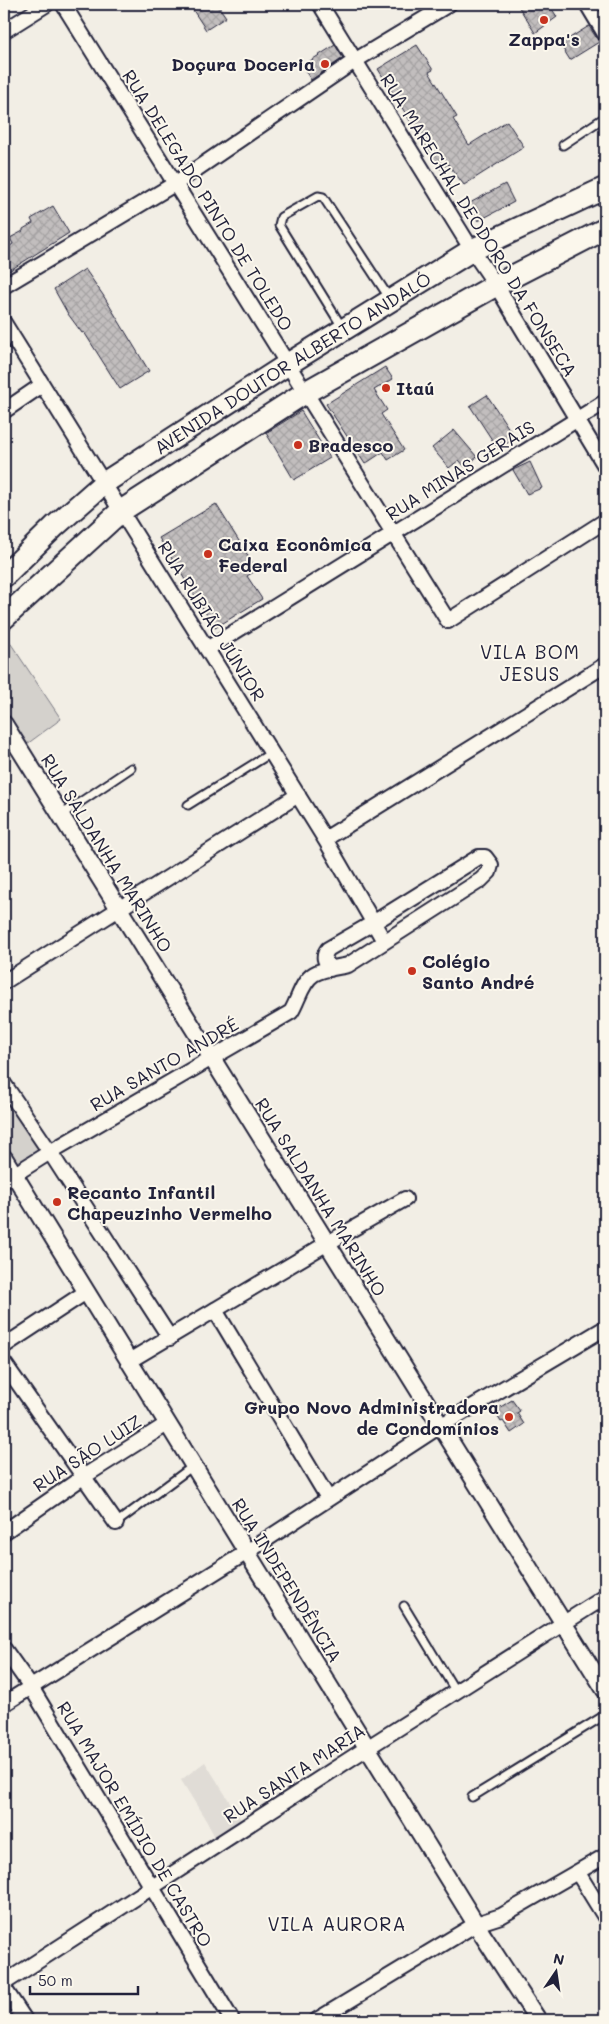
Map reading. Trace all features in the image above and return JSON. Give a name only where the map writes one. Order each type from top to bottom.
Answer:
[{"type":"main road","name":"AVENIDA DOUTOR ALBERTO ANDALÓ","points":[[4,576],[104,483],[288,364],[472,250],[605,188]]},
{"type":"main road","name":"AVENIDA DOUTOR ALBERTO ANDALÓ","points":[[4,618],[121,511],[306,392],[496,285],[605,229]]},
{"type":"street","points":[[4,31],[47,4]]},
{"type":"street","name":"RUA DELEGADO PINTO DE TOLEDO","points":[[63,4],[448,620],[605,521]]},
{"type":"street","name":"RUA MARECHAL DEODORO DA FONSECA","points":[[320,4],[472,250],[496,285],[605,466]]},
{"type":"street","points":[[4,286],[176,183],[356,60],[449,4]]},
{"type":"street","points":[[587,4],[605,34]]},
{"type":"street","name":"RUA RUBIÃO JÚNIOR","points":[[4,323],[298,795],[384,941]]},
{"type":"street","points":[[4,411],[42,385]]},
{"type":"street","name":"RUA MINAS GERAIS","points":[[207,649],[605,402]]},
{"type":"street","points":[[325,840],[605,665]]},
{"type":"street","name":"RUA SALDANHA MARINHO","points":[[6,731],[605,1690]]},
{"type":"street","points":[[4,982],[298,795]]},
{"type":"street","name":"RUA SANTO ANDRÉ","points":[[9,1178],[50,1152],[291,1012],[304,985],[313,975],[348,965],[481,880],[489,872],[491,865],[485,857],[478,857],[398,908],[328,949],[324,955],[324,960],[330,969]]},
{"type":"street","points":[[434,885],[443,904]]},
{"type":"street","points":[[398,908],[409,925]]},
{"type":"street","points":[[4,1084],[170,1338]]},
{"type":"street","name":"RUA INDEPENDÊNCIA","points":[[4,1158],[9,1178],[86,1292],[476,1924],[538,2020]]},
{"type":"street","points":[[129,1361],[326,1244],[405,1200]]},
{"type":"street","points":[[4,1346],[86,1292]]},
{"type":"street","points":[[215,1310],[328,1498]]},
{"type":"street","points":[[4,1704],[247,1552],[440,1426],[605,1328]]},
{"type":"street","points":[[4,1363],[116,1523]]},
{"type":"street","name":"RUA SÃO LUIZ","points":[[4,1532],[83,1477],[167,1424]]},
{"type":"street","name":"RUA SANTA MARIA","points":[[4,1983],[152,1889],[367,1748],[605,1597]]},
{"type":"street","name":"RUA MAJOR EMÍDIO DE CASTRO","points":[[4,1648],[31,1687],[232,2020]]},
{"type":"street","points":[[317,2020],[476,1924],[501,1916],[605,1856]]},
{"type":"street","points":[[578,1873],[605,1917]]},
{"type":"street","points":[[4,1988],[25,2020]]},
{"type":"lane","points":[[563,145],[605,117]]},
{"type":"lane","points":[[344,330],[279,225],[282,217],[318,196],[323,197],[390,300]]},
{"type":"lane","points":[[188,805],[271,752]]},
{"type":"lane","points":[[60,816],[131,768]]},
{"type":"lane","points":[[116,1523],[194,1466]]},
{"type":"lane","points":[[404,1606],[456,1692]]},
{"type":"lane","points":[[472,1797],[605,1715]]},
{"type":"shaded area","points":[[7,638],[61,719],[23,747],[4,715],[4,641]]},
{"type":"shaded area","points":[[4,1089],[46,1153],[18,1173],[4,1150]]},
{"type":"shaded area","points":[[205,1762],[241,1820],[215,1837],[181,1780]]},
{"type":"building","points":[[189,4],[217,4],[226,17],[206,30]]},
{"type":"building","name":"Zappa's","points":[[517,4],[549,4],[557,17],[535,33]]},
{"type":"building","points":[[589,26],[599,42],[570,60],[560,44]]},
{"type":"building","name":"Doçura Doceria","points":[[335,45],[343,58],[311,80],[302,66]]},
{"type":"building","points":[[417,45],[433,70],[429,72],[457,117],[453,119],[469,145],[507,121],[524,147],[464,185],[448,164],[440,169],[378,69]]},
{"type":"building","points":[[505,184],[514,202],[478,221],[468,204]]},
{"type":"building","points":[[53,206],[69,233],[4,274],[4,250],[13,244],[10,238],[33,223],[31,219]]},
{"type":"building","points":[[85,269],[149,371],[120,389],[84,332],[82,333],[68,314],[54,289]]},
{"type":"building","points":[[385,367],[393,379],[374,390],[387,410],[381,414],[404,450],[388,460],[383,452],[365,464],[326,404]]},
{"type":"building","points":[[487,395],[515,438],[498,449],[470,406]]},
{"type":"building","name":"Bradesco","points":[[301,411],[330,458],[294,480],[266,433]]},
{"type":"building","points":[[454,430],[477,457],[465,467],[459,460],[449,468],[432,448]]},
{"type":"building","points":[[530,462],[542,488],[527,494],[513,470]]},
{"type":"building","name":"Caixa Econômica Federal","points":[[216,504],[257,570],[247,576],[262,599],[215,628],[159,538]]},
{"type":"building","name":"Grupo Novo Administradora de Condomínios","points":[[512,1400],[520,1411],[517,1413],[524,1424],[511,1433],[494,1411]]},
{"type":"place","name":"Zappa's","points":[[544,20]]},
{"type":"place","name":"Doçura Doceria","points":[[325,64]]},
{"type":"place","name":"Itaú","points":[[386,388]]},
{"type":"place","name":"Bradesco","points":[[298,445]]},
{"type":"place","name":"Caixa Econômica Federal","points":[[208,554]]},
{"type":"place","name":"Colégio Santo André","points":[[412,971]]},
{"type":"place","name":"Recanto Infantil Chapeuzinho Vermelho","points":[[57,1202]]},
{"type":"place","name":"Grupo Novo Administradora de Condomínios","points":[[509,1417]]},
{"type":"district","name":"VILA BOM JESUS","points":[[530,662]]},
{"type":"district","name":"VILA AURORA","points":[[337,1923]]}]
